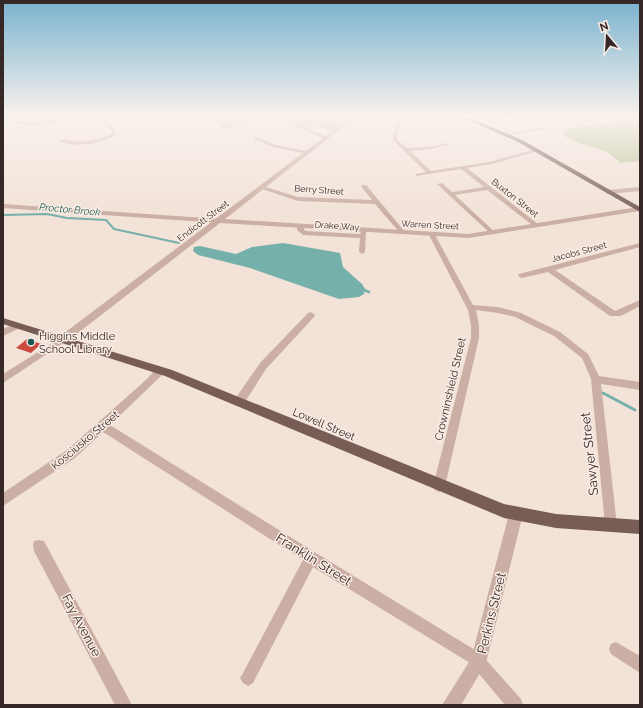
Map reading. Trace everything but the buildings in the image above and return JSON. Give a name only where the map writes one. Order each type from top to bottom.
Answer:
[{"type":"main road","points":[[535,150],[639,209]]},
{"type":"main road","name":"Lowell Street","points":[[3,321],[160,370],[486,505],[516,514],[563,522],[640,527]]},
{"type":"street","points":[[292,149],[308,152]]},
{"type":"street","name":"Endicott Street","points":[[62,340],[312,149]]},
{"type":"street","points":[[405,150],[417,149]]},
{"type":"street","points":[[405,150],[430,173]]},
{"type":"street","points":[[418,175],[500,161],[535,150]]},
{"type":"street","name":"Buxton Street","points":[[463,168],[537,226]]},
{"type":"street","points":[[440,184],[493,233]]},
{"type":"street","points":[[364,186],[403,233]]},
{"type":"street","name":"Berry Street","points":[[262,188],[298,199],[377,202]]},
{"type":"street","points":[[451,194],[488,188]]},
{"type":"street","points":[[608,192],[640,189]]},
{"type":"street","points":[[3,206],[219,221]]},
{"type":"street","name":"Warren Street","points":[[219,221],[300,226],[364,233],[468,236],[639,209]]},
{"type":"street","name":"Drake Way","points":[[362,252],[364,233]]},
{"type":"street","name":"Crowninshield Street","points":[[432,235],[470,307],[475,325],[475,338],[439,486]]},
{"type":"street","name":"Jacobs Street","points":[[522,276],[640,245]]},
{"type":"street","points":[[549,269],[613,314],[618,314],[640,303]]},
{"type":"street","name":"Sawyer Street","points":[[470,307],[509,312],[532,321],[557,334],[586,356],[596,379],[611,525]]},
{"type":"street","points":[[239,402],[263,366],[311,315]]},
{"type":"street","points":[[3,333],[18,326]]},
{"type":"street","points":[[3,379],[62,340]]},
{"type":"street","name":"Kosciusko Street","points":[[3,500],[66,458],[150,382],[160,370]]},
{"type":"street","points":[[596,379],[640,386]]},
{"type":"street","name":"Franklin Street","points":[[102,426],[311,558],[439,635],[478,663],[515,705]]},
{"type":"street","name":"Perkins Street","points":[[451,705],[478,663],[516,514]]},
{"type":"street","name":"Fay Avenue","points":[[39,546],[124,705]]},
{"type":"street","points":[[248,678],[311,558]]},
{"type":"street","points":[[616,649],[640,664]]},
{"type":"green space","points":[[599,149],[640,149],[640,161],[621,163],[605,151]]},
{"type":"water","points":[[283,243],[340,253],[343,267],[362,284],[365,289],[364,294],[359,297],[339,299],[250,268],[198,255],[193,251],[194,247],[200,246],[236,254],[252,247]]},
{"type":"waterway","name":"Proctor Brook","points":[[3,215],[47,214],[67,218],[106,220],[114,229],[179,243]]},
{"type":"waterway","name":"Proctor Brook","points":[[362,289],[369,292]]},
{"type":"waterway","name":"Proctor Brook","points":[[603,393],[635,410]]},
{"type":"place","name":"Higgins Middle School Library","points":[[31,342]]}]
